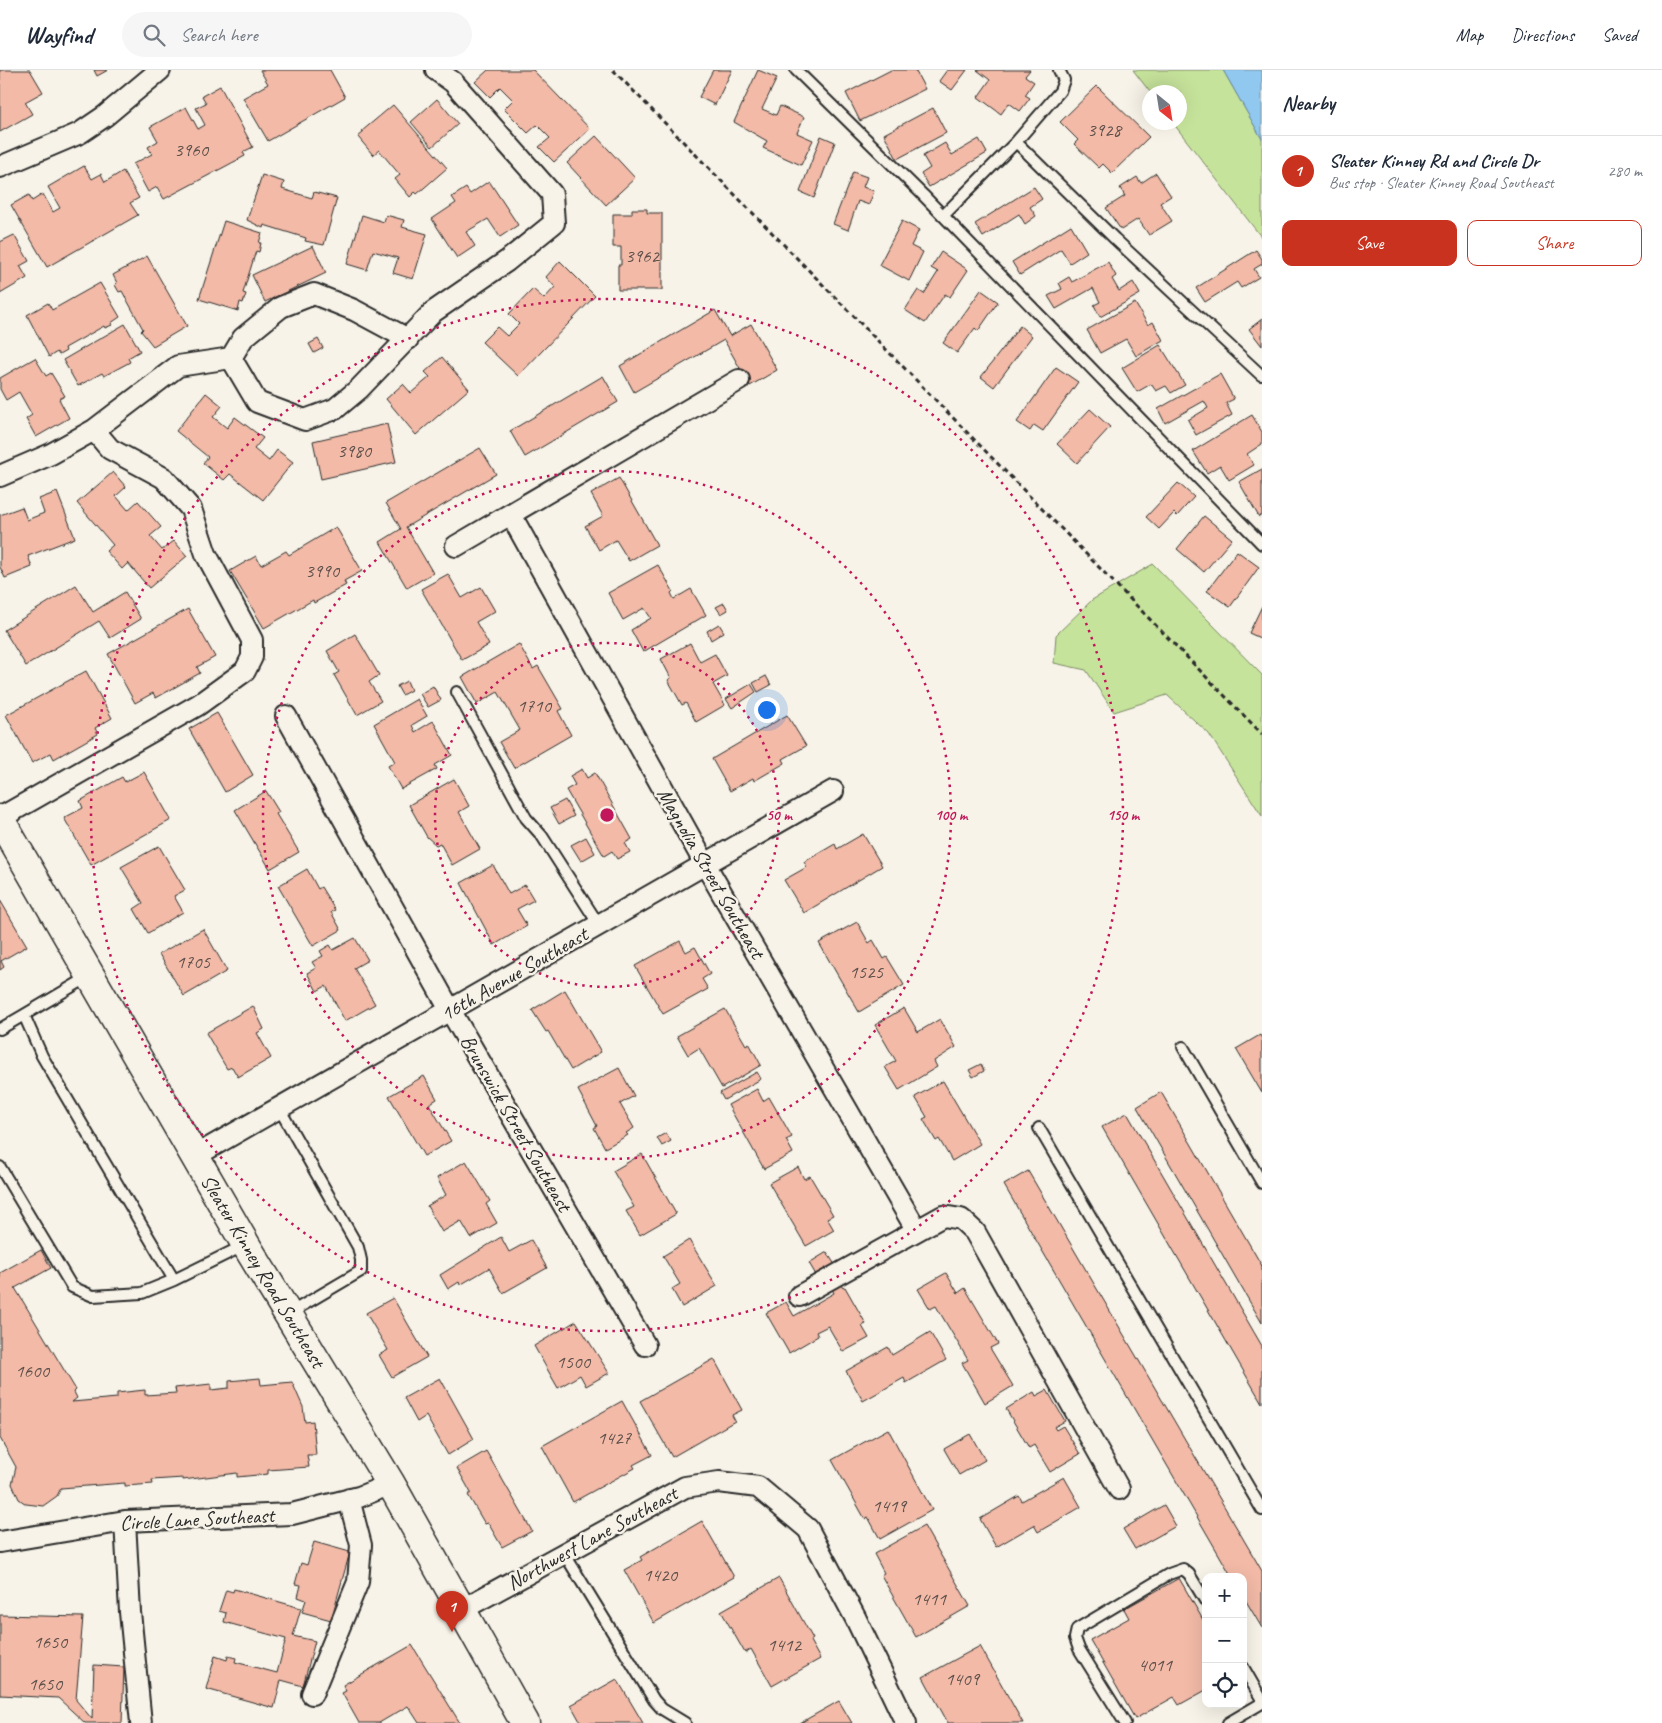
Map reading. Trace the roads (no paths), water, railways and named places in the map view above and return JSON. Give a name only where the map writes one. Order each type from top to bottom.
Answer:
[{"type":"street","points":[[0,167],[80,133],[105,116],[160,70]]},
{"type":"street","points":[[231,358],[257,402],[305,420],[335,409],[359,389],[433,312],[507,261],[554,223],[552,194],[453,82],[436,70]]},
{"type":"street","points":[[231,358],[243,338],[273,313],[281,307],[314,294],[354,310],[408,339]]},
{"type":"street","points":[[0,476],[51,454],[94,430],[178,366],[231,358]]},
{"type":"street","points":[[456,546],[739,380]]},
{"type":"street","points":[[0,818],[211,696],[244,671],[252,657],[252,640],[206,554],[191,509],[164,478],[110,449],[94,430]]},
{"type":"street","name":"Magnolia Street Southeast","points":[[511,515],[705,864],[916,1229]]},
{"type":"street","name":"Brunswick Street Southeast","points":[[286,716],[450,1010],[646,1345]]},
{"type":"street","name":"16th Avenue Southeast","points":[[195,1156],[832,791]]},
{"type":"street","name":"Sleater Kinney Road Southeast","points":[[0,818],[246,1245],[391,1484],[525,1723]]},
{"type":"street","points":[[798,1296],[916,1229],[943,1216],[961,1219],[975,1232],[1119,1489]]},
{"type":"street","name":"Northwest Lane Southeast","points":[[461,1610],[685,1487],[719,1482],[758,1487],[808,1529],[856,1619],[906,1723]]},
{"type":"street","name":"Circle Lane Southeast","points":[[0,1542],[125,1520],[292,1514],[349,1499],[391,1484]]},
{"type":"street","points":[[312,1694],[358,1582],[361,1545],[349,1499]]},
{"type":"street","points":[[125,1520],[130,1612],[141,1723]]},
{"type":"lane","points":[[796,70],[943,216],[1262,544]]},
{"type":"lane","points":[[943,216],[1016,142],[1060,91],[1064,80],[1059,70]]},
{"type":"lane","points":[[1016,142],[1115,239],[1261,375]]},
{"type":"lane","points":[[457,692],[526,818],[542,836],[599,925]]},
{"type":"lane","points":[[0,1029],[91,976]]},
{"type":"lane","points":[[24,1015],[42,1056],[174,1280]]},
{"type":"lane","points":[[1183,1047],[1262,1183]]},
{"type":"lane","points":[[279,1108],[358,1247],[361,1260],[361,1271],[287,1314]]},
{"type":"lane","points":[[1039,1128],[1262,1510]]},
{"type":"lane","points":[[0,1166],[72,1287],[94,1296],[142,1293],[174,1280],[246,1245]]},
{"type":"lane","points":[[564,1553],[654,1700],[662,1710],[685,1723]]},
{"type":"lane","points":[[1125,1723],[1079,1650],[1076,1638],[1078,1629],[1169,1574],[1182,1569],[1189,1574],[1202,1595]]},
{"type":"lane","points":[[1228,1723],[1262,1701],[1247,1674]]},
{"type":"water","points":[[1223,70],[1262,70],[1262,139]]},
{"type":"place","name":"Sleater Kinney Rd and Circle Dr","points":[[452,1632]]}]
